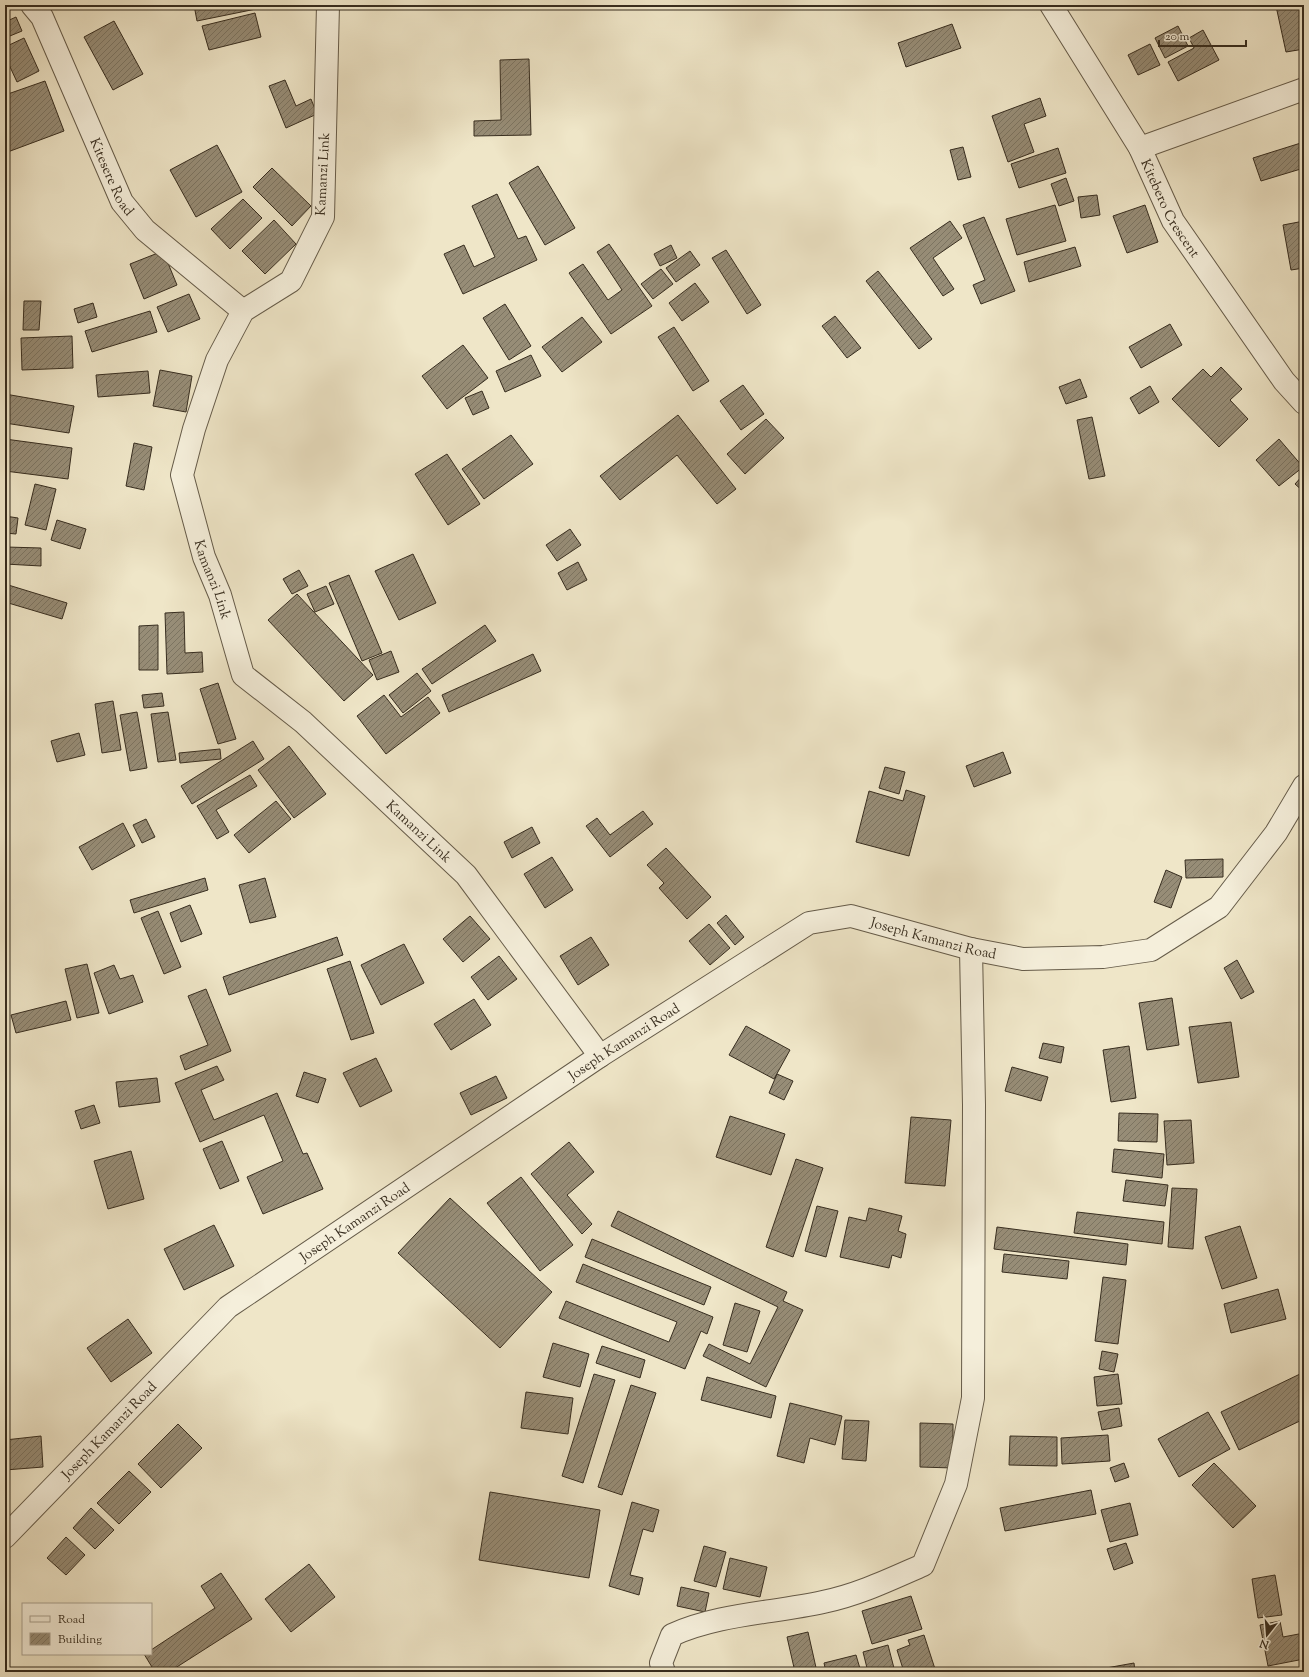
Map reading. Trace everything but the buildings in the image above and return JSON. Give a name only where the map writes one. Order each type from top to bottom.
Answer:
[{"type":"street","name":"Kitesere Road","points":[[32,5],[42,17],[122,202],[145,230],[243,311]]},
{"type":"street","name":"Kamanzi Link","points":[[328,5],[323,217],[291,281],[243,311],[217,360],[194,429],[182,474],[204,558],[220,595],[242,675],[303,722],[466,875],[600,1056]]},
{"type":"street","name":"Kitebero Crescent","points":[[1051,5],[1140,148],[1173,221],[1284,381],[1304,403]]},
{"type":"street","points":[[1140,148],[1304,89]]},
{"type":"street","name":"Joseph Kamanzi Road","points":[[5,1537],[228,1307],[600,1056],[738,966],[809,923],[852,916],[971,948],[1023,960],[1103,957],[1151,950],[1218,907],[1276,832],[1304,786]]},
{"type":"street","points":[[664,1672],[661,1663],[672,1635],[693,1626],[825,1602],[880,1584],[923,1565],[926,1558],[956,1484],[973,1398],[974,1104],[971,948]]}]
